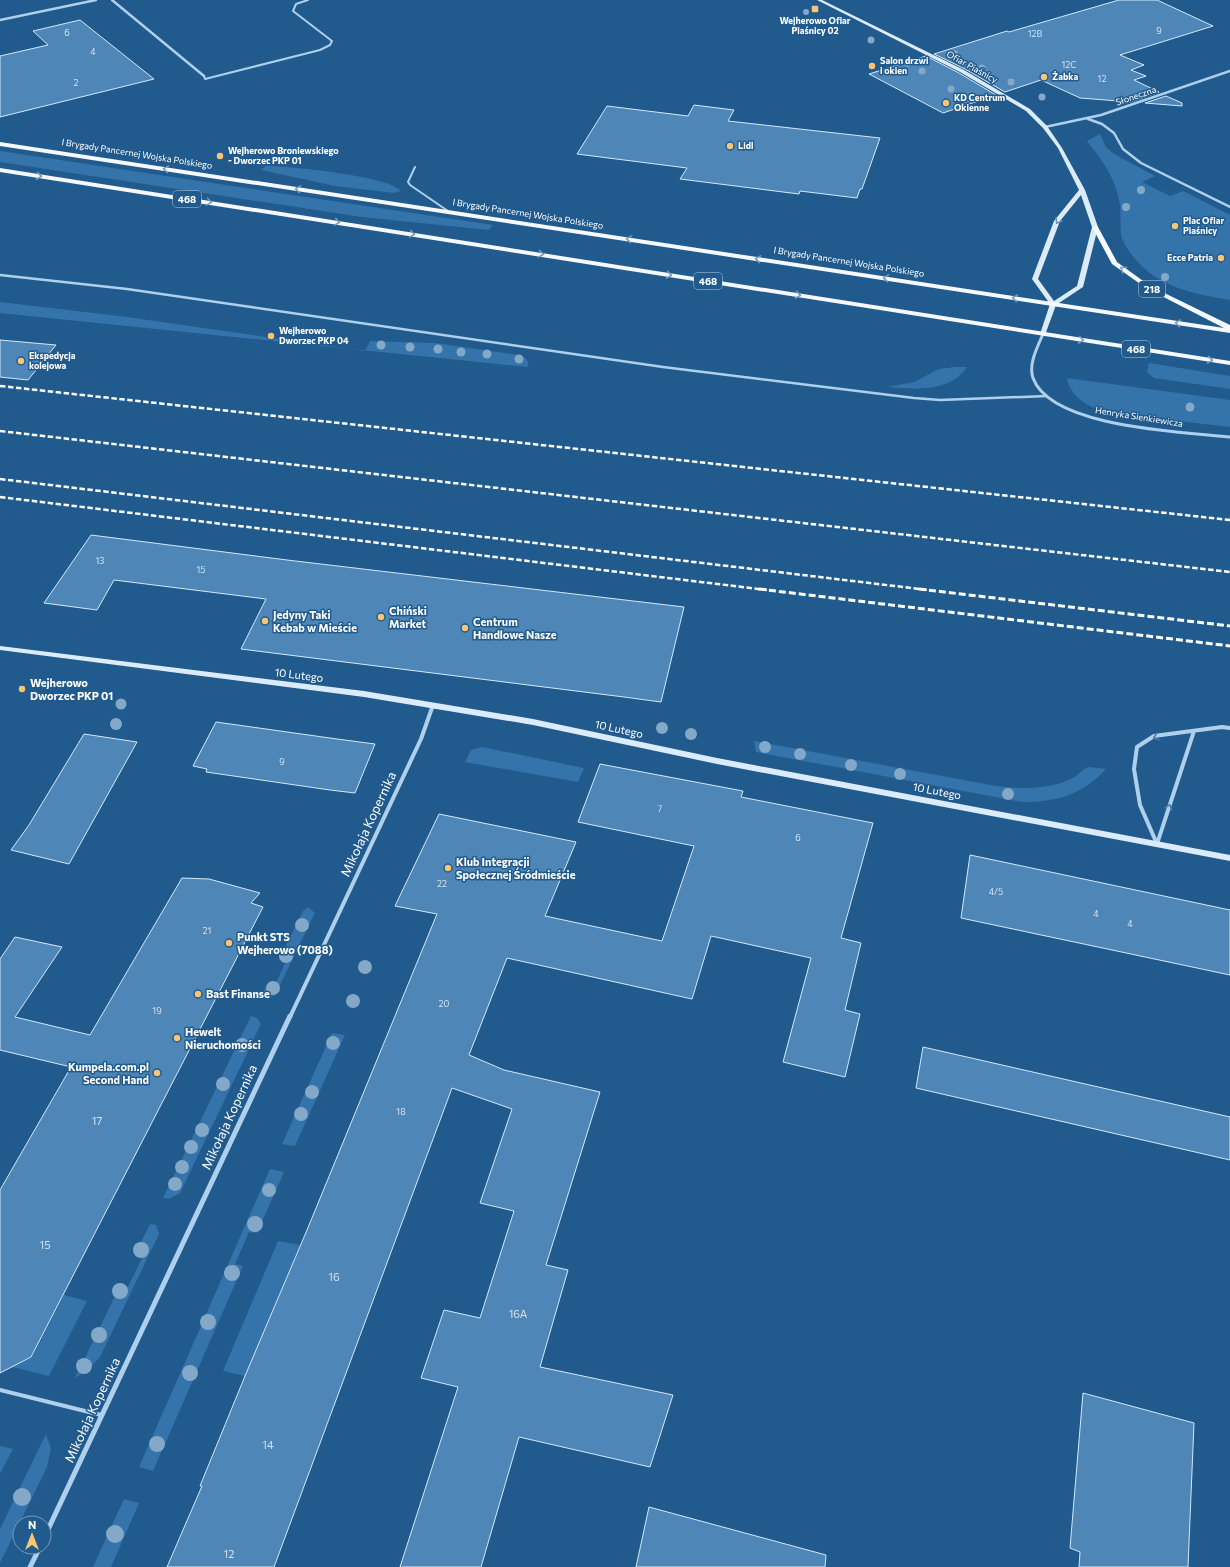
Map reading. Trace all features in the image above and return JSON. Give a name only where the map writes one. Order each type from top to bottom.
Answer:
[{"type":"main road","name":"I Brygady Pancernej Wojska Polskiego","points":[[0,144],[1230,331]]},
{"type":"main road","name":"468","points":[[0,170],[366,226],[1230,363]]},
{"type":"main road","name":"218","points":[[1095,227],[1114,263],[1148,287],[1230,328]]},
{"type":"street","points":[[0,20],[96,0]]},
{"type":"street","points":[[112,0],[204,76]]},
{"type":"street","name":"Ofiar Piaśnicy","points":[[819,0],[971,77],[1028,110],[1045,127],[1060,148],[1082,190],[1095,227]]},
{"type":"street","name":"Słoneczna","points":[[1045,127],[1088,119],[1230,71]]},
{"type":"street","points":[[1088,119],[1105,126],[1114,133],[1119,139],[1120,146],[1128,155],[1141,163],[1230,207]]},
{"type":"street","points":[[1054,304],[1035,279],[1057,221],[1082,190]]},
{"type":"street","points":[[1043,334],[1054,304],[1080,287],[1095,227]]},
{"type":"street","name":"Henryka Sienkiewicza","points":[[1043,334],[1034,361],[1032,377],[1034,383],[1046,396],[1061,407],[1072,412],[1106,422],[1230,437]]},
{"type":"street","name":"10 Lutego","points":[[0,648],[364,694],[533,722],[717,760],[1230,858]]},
{"type":"street","name":"Mikołaja Kopernika","points":[[52,1521],[421,739],[433,705]]},
{"type":"street","points":[[1156,844],[1140,805],[1134,769],[1137,747],[1154,736],[1222,727],[1230,728]]},
{"type":"street","points":[[1156,844],[1194,731]]},
{"type":"street","points":[[30,1567],[36,1555]]},
{"type":"lane","points":[[204,76],[206,79],[320,50],[330,46],[332,41],[293,11],[296,4],[308,0]]},
{"type":"lane","points":[[415,167],[408,182],[410,186],[448,211]]},
{"type":"lane","points":[[0,275],[127,288],[655,366],[906,397],[940,400],[1046,396]]},
{"type":"lane","points":[[0,1390],[101,1415]]},
{"type":"shaded area","name":"Plac Ofiar Piaśnicy","points":[[1100,134],[1106,147],[1114,154],[1155,176],[1142,182],[1170,196],[1183,191],[1230,215],[1230,300],[1190,292],[1164,282],[1142,267],[1131,254],[1124,244],[1121,235],[1120,205],[1112,179],[1103,163],[1087,141]]},
{"type":"shaded area","points":[[0,151],[493,225],[489,230],[362,217],[0,162]]},
{"type":"shaded area","points":[[266,166],[315,170],[359,176],[393,186],[401,191],[394,193],[335,186],[261,170]]},
{"type":"shaded area","points":[[0,302],[127,317],[348,349],[0,313]]},
{"type":"shaded area","points":[[370,341],[435,343],[519,355],[524,357],[528,363],[528,367],[365,350]]},
{"type":"shaded area","points":[[1149,363],[1230,376],[1230,389],[1154,378],[1147,372]]},
{"type":"shaded area","points":[[967,367],[960,375],[942,385],[931,388],[888,387],[914,382],[939,369]]},
{"type":"shaded area","points":[[1067,378],[1230,400],[1230,427],[1124,415],[1102,410],[1090,406],[1077,397],[1070,388]]},
{"type":"shaded area","points":[[754,741],[1005,787],[1043,787],[1062,783],[1089,767],[1106,769],[1088,785],[1068,795],[1035,802],[1022,802],[756,752]]},
{"type":"shaded area","points":[[482,747],[584,768],[578,782],[465,762],[471,750]]},
{"type":"shaded area","points":[[308,907],[315,913],[275,995],[266,999],[260,998],[267,984],[275,985],[286,961],[279,960],[303,911]]},
{"type":"shaded area","points":[[251,1016],[257,1018],[261,1024],[180,1193],[169,1199],[163,1198]]},
{"type":"shaded area","points":[[332,1033],[345,1035],[295,1146],[282,1144]]},
{"type":"shaded area","points":[[270,1169],[284,1172],[257,1233],[249,1232],[235,1264],[243,1266],[153,1471],[139,1467]]},
{"type":"shaded area","points":[[150,1224],[156,1225],[159,1234],[100,1357],[88,1370],[75,1378],[120,1286],[128,1287],[143,1256],[135,1254]]},
{"type":"shaded area","points":[[278,1241],[300,1245],[245,1376],[223,1371]]},
{"type":"shaded area","points":[[64,1295],[87,1301],[49,1376],[12,1367],[32,1357]]},
{"type":"shaded area","points":[[46,1434],[51,1448],[47,1467],[24,1515],[12,1515],[12,1538],[0,1563],[0,1529]]},
{"type":"shaded area","points":[[0,1446],[13,1449],[0,1474]]},
{"type":"shaded area","points":[[124,1499],[139,1503],[111,1567],[93,1567]]},
{"type":"building","points":[[1119,0],[1157,0],[1213,26],[1120,55],[1144,65],[1131,70],[1146,76],[1134,80],[1159,92],[1131,102],[1080,98],[1041,80],[1005,92],[965,69],[934,54],[1007,31],[1009,32]]},
{"type":"building","points":[[80,20],[154,79],[0,117],[0,56],[48,45],[33,31]]},
{"type":"building","points":[[926,56],[959,73],[996,95],[943,113],[869,74]]},
{"type":"building","points":[[1166,96],[1182,103],[1182,106],[1145,103]]},
{"type":"building","name":"Lidl","points":[[694,105],[734,110],[728,121],[880,138],[862,189],[860,189],[857,198],[800,191],[799,194],[680,179],[687,168],[577,154],[607,106],[688,116]]},
{"type":"building","name":"Ekspedycja kolejowa","points":[[0,340],[56,345],[28,380],[0,377]]},
{"type":"building","name":"Centrum Handlowe Nasze","points":[[91,535],[684,607],[661,702],[241,649],[266,599],[114,580],[97,610],[44,603]]},
{"type":"building","points":[[216,722],[375,744],[355,793],[330,790],[206,772],[207,769],[193,766]]},
{"type":"building","points":[[84,734],[137,742],[69,864],[11,850],[29,825]]},
{"type":"building","points":[[600,764],[743,791],[741,797],[873,823],[841,938],[861,943],[845,1010],[860,1014],[845,1077],[783,1062],[811,958],[711,936],[692,999],[507,958],[469,1055],[504,1070],[600,1092],[546,1265],[568,1270],[540,1367],[673,1395],[650,1467],[519,1437],[481,1567],[400,1567],[458,1387],[421,1378],[444,1310],[480,1318],[514,1211],[480,1203],[512,1109],[452,1088],[274,1567],[167,1567],[202,1486],[200,1486],[245,1376],[307,1230],[437,914],[395,906],[439,814],[576,842],[545,916],[662,941],[694,846],[578,822]]},
{"type":"building","points":[[970,855],[1230,910],[1230,975],[961,918]]},
{"type":"building","points":[[182,878],[209,879],[260,893],[251,903],[263,907],[31,1357],[0,1373],[0,1190],[71,1067],[0,1050],[0,959],[15,937],[62,947],[15,1017],[90,1035]]},
{"type":"building","points":[[923,1047],[1230,1117],[1230,1160],[916,1088]]},
{"type":"building","points":[[1083,1393],[1194,1423],[1188,1567],[1079,1567],[1080,1552],[1070,1548]]},
{"type":"building","points":[[649,1507],[826,1555],[825,1567],[636,1567]]},
{"type":"railway","points":[[0,386],[1230,520]]},
{"type":"railway","points":[[0,431],[1230,572]]},
{"type":"railway","points":[[0,479],[928,590]]},
{"type":"railway","points":[[0,497],[767,590]]},
{"type":"railway","points":[[759,589],[1230,646]]},
{"type":"railway","points":[[919,589],[1230,626]]},
{"type":"place","name":"Wejherowo Ofiar Piaśnicy 02","points":[[815,9]]},
{"type":"place","name":"Salon drzwi i okien","points":[[872,66]]},
{"type":"place","name":"Żabka","points":[[1044,77]]},
{"type":"place","name":"KD Centrum Okienne","points":[[946,103]]},
{"type":"place","name":"Lidl","points":[[730,146]]},
{"type":"place","name":"Wejherowo Broniewskiego - Dworzec PKP 01","points":[[220,156]]},
{"type":"place","name":"Plac Ofiar Piaśnicy","points":[[1175,226]]},
{"type":"place","name":"Ecce Patria","points":[[1221,258]]},
{"type":"place","name":"Wejherowo Dworzec PKP 04","points":[[271,336]]},
{"type":"place","name":"Ekspedycja kolejowa","points":[[21,361]]},
{"type":"place","name":"Chiński Market","points":[[381,617]]},
{"type":"place","name":"Jedyny Taki Kebab w Mieście","points":[[265,621]]},
{"type":"place","name":"Centrum Handlowe Nasze","points":[[465,628]]},
{"type":"place","name":"Wejherowo Dworzec PKP 01","points":[[22,689]]},
{"type":"place","name":"Klub Integracji Społecznej Śródmieście","points":[[448,868]]},
{"type":"place","name":"Punkt STS Wejherowo (7088)","points":[[229,943]]},
{"type":"place","name":"Bast Finanse","points":[[198,994]]},
{"type":"place","name":"Hewelt Nieruchomości","points":[[177,1038]]},
{"type":"place","name":"Kumpela.com.pl Second Hand","points":[[157,1073]]}]
